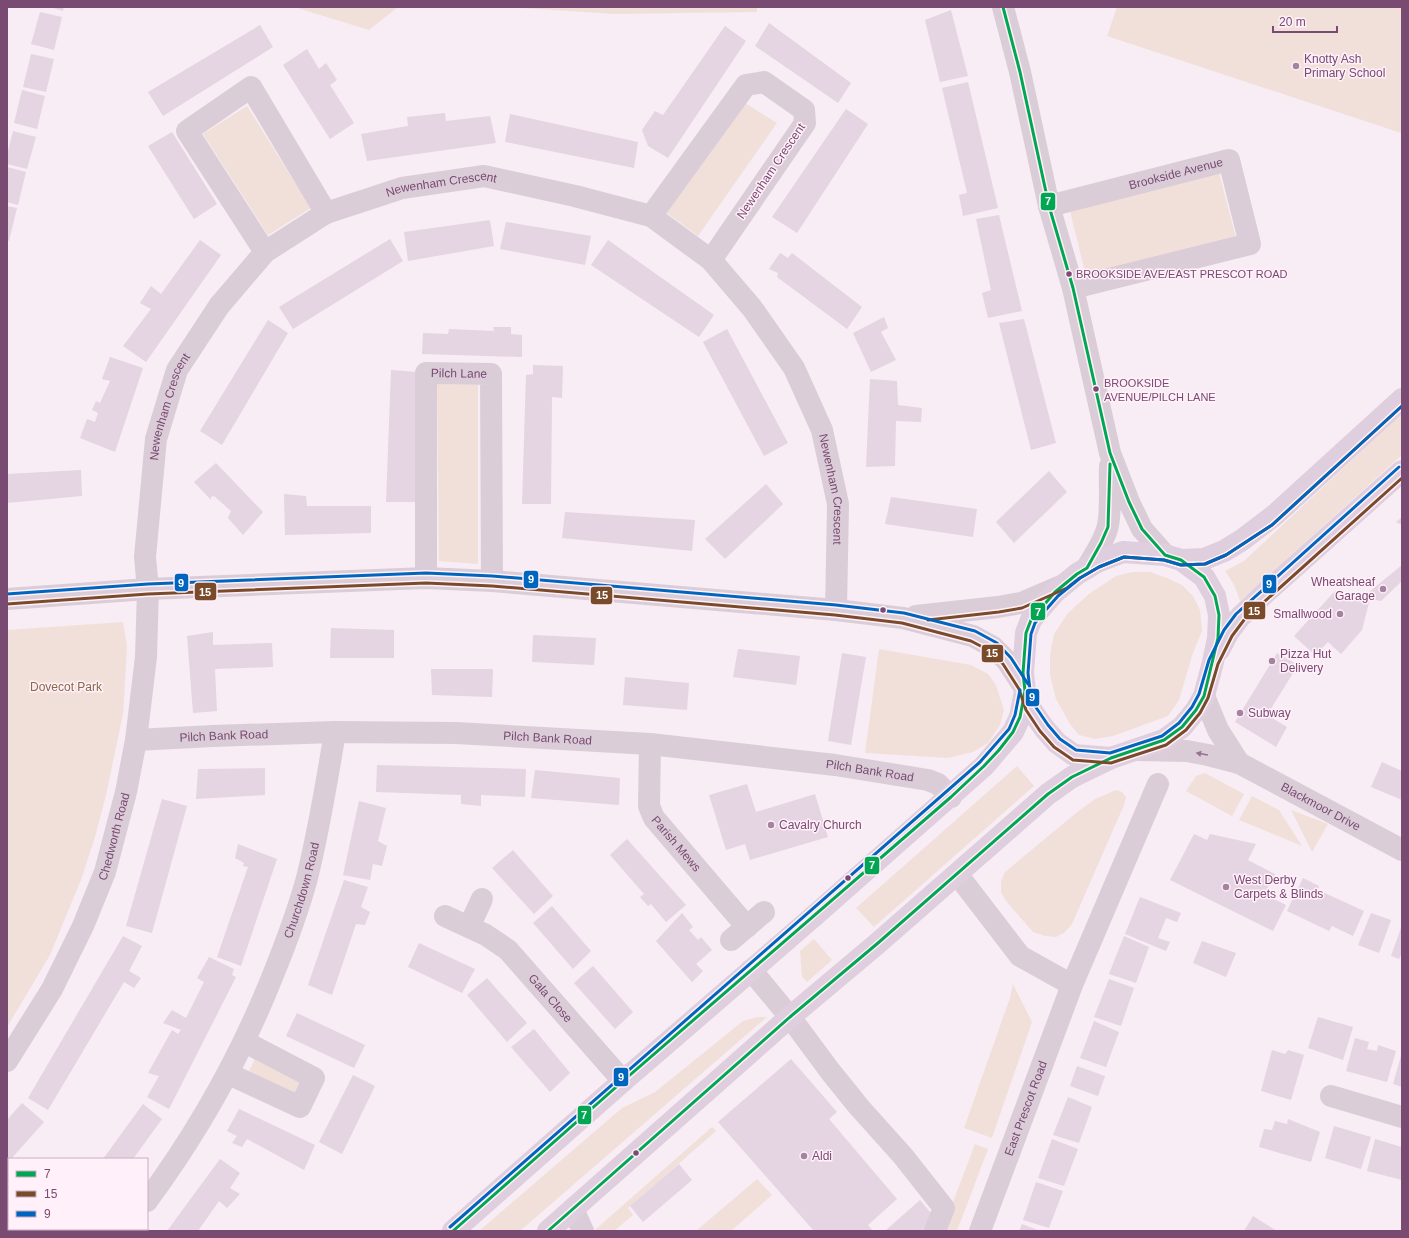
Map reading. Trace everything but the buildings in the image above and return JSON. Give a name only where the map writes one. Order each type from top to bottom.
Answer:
[{"type":"highway","points":[[1111,758],[1074,755],[1057,744],[1030,708],[1022,673],[1026,633],[1031,620],[1055,592],[1077,574],[1097,562],[1123,552],[1173,558],[1204,559],[1224,551],[1242,540],[1273,517],[1402,399]]},
{"type":"highway","points":[[1213,662],[1228,633],[1240,617],[1402,471]]},
{"type":"highway","points":[[548,1231],[790,1017],[870,950],[1048,794],[1072,777],[1111,758],[1164,740],[1182,727],[1196,710],[1204,696],[1218,638],[1219,615],[1215,596],[1204,577],[1173,558]]},
{"type":"highway","points":[[453,1231],[984,766],[1013,732],[1020,717],[1025,689]]},
{"type":"street","points":[[1003,7],[1020,72],[1049,206],[1073,288],[1110,453],[1129,502],[1142,529],[1173,558]]},
{"type":"street","name":"Newenham Crescent","points":[[651,216],[746,85],[764,82],[804,110],[805,123],[711,260]]},
{"type":"street","points":[[265,252],[187,131],[251,87],[326,212]]},
{"type":"street","name":"Brookside Avenue","points":[[1049,206],[1229,160],[1250,244],[1073,288]]},
{"type":"street","name":"Newenham Crescent","points":[[148,589],[145,556],[156,439],[176,370],[219,306],[265,252],[326,212],[402,188],[484,176],[575,196],[651,216],[711,260],[752,308],[794,368],[822,430],[838,504],[836,610]]},
{"type":"street","name":"Pilch Lane","points":[[426,578],[426,373],[491,374],[492,581]]},
{"type":"street","points":[[1087,568],[1108,527],[1110,453]]},
{"type":"street","points":[[7,599],[148,589],[426,578],[492,581],[836,610],[903,618],[973,636],[993,646],[1007,661],[1025,689]]},
{"type":"street","points":[[903,618],[1021,603],[1065,584]]},
{"type":"street","name":"Chedworth Road","points":[[7,1061],[36,1015],[68,959],[105,872],[126,792],[136,740],[146,657],[148,589]]},
{"type":"street","name":"Blackmoor Drive","points":[[1204,696],[1218,730],[1239,763]]},
{"type":"street","name":"Pilch Bank Road","points":[[136,740],[335,732],[456,733],[650,744],[835,765],[928,780],[938,784],[950,797]]},
{"type":"street","name":"Churchdown Road","points":[[148,1200],[187,1144],[229,1074],[245,1042],[288,938],[306,879],[325,794],[335,732]]},
{"type":"street","name":"Parish Mews","points":[[650,744],[649,806],[651,813],[739,934],[764,912]]},
{"type":"street","name":"Blackmoor Drive","points":[[1137,750],[1187,751],[1239,763],[1402,850]]},
{"type":"street","name":"East Prescot Road","points":[[980,1231],[1072,984],[1158,784]]},
{"type":"street","points":[[957,874],[1020,956],[1072,984]]},
{"type":"street","points":[[469,927],[482,899]]},
{"type":"street","name":"Gala Close","points":[[445,916],[486,935],[508,950],[623,1081]]},
{"type":"street","points":[[751,970],[790,1017],[830,1071],[903,1156],[944,1208],[935,1231]]},
{"type":"street","points":[[229,1074],[300,1107],[314,1078],[245,1042]]},
{"type":"street","points":[[1330,1096],[1402,1117]]},
{"type":"street","points":[[573,1209],[583,1231]]},
{"type":"green space","points":[[294,7],[398,7],[369,30]]},
{"type":"green space","points":[[504,7],[757,7],[757,12],[615,14]]},
{"type":"green space","name":"Knotty Ash Primary School","points":[[1117,7],[1402,7],[1401,133],[1107,36]]},
{"type":"green space","points":[[737,98],[777,123],[698,236],[664,211]]},
{"type":"green space","points":[[247,106],[311,208],[268,235],[203,134]]},
{"type":"green space","points":[[1219,173],[1236,238],[1086,276],[1070,211]]},
{"type":"green space","points":[[437,384],[478,385],[478,564],[439,561]]},
{"type":"green space","points":[[1402,413],[1402,455],[1240,601],[1234,585],[1225,571],[1244,561]]},
{"type":"green space","points":[[1132,572],[1150,572],[1182,585],[1193,596],[1200,610],[1202,631],[1193,653],[1179,700],[1168,716],[1113,736],[1095,739],[1079,735],[1070,724],[1056,699],[1050,675],[1050,655],[1054,634],[1068,613],[1089,594],[1116,576]]},
{"type":"green space","name":"Dovecot Park","points":[[123,622],[127,647],[123,714],[106,795],[95,837],[82,877],[50,955],[7,1027],[7,630]]},
{"type":"green space","points":[[879,649],[971,665],[988,674],[996,685],[1004,710],[1000,725],[988,743],[973,752],[948,758],[865,753]]},
{"type":"green space","points":[[1017,766],[1034,786],[874,927],[856,908]]},
{"type":"green space","points":[[1205,773],[1244,794],[1232,816],[1186,791],[1196,776]]},
{"type":"green space","points":[[1116,790],[1122,792],[1126,797],[1124,805],[1072,924],[1064,933],[1056,937],[1045,936],[1033,932],[1006,901],[1001,892],[1001,881],[1005,872],[1076,813],[1095,799]]},
{"type":"green space","points":[[1252,796],[1279,810],[1302,846],[1239,820]]},
{"type":"green space","points":[[1291,810],[1328,824],[1312,852]]},
{"type":"green space","points":[[814,939],[832,960],[807,982],[802,977],[800,951]]},
{"type":"green space","points":[[1013,984],[1032,1022],[992,1138],[964,1128],[1010,998]]},
{"type":"green space","points":[[757,1017],[767,1017],[520,1231],[479,1231],[622,1108],[655,1092],[743,1021]]},
{"type":"green space","points":[[257,1054],[298,1079],[300,1083],[296,1093],[246,1078]]},
{"type":"green space","points":[[712,1127],[716,1131],[628,1208],[633,1215],[614,1231],[596,1231],[596,1229]]},
{"type":"green space","points":[[975,1144],[988,1149],[957,1231],[942,1231]]},
{"type":"green space","points":[[757,1179],[772,1195],[731,1231],[696,1231]]},
{"type":"transit line","name":"7","points":[[548,1231],[790,1017],[878,943],[1048,794],[1072,777],[1111,758],[1164,740],[1182,727],[1196,710],[1204,696],[1218,638],[1219,615],[1215,596],[1204,577],[1181,560],[1165,555],[1142,529],[1129,502],[1110,453],[1073,288],[1049,206],[1020,72],[1003,7]]},
{"type":"transit line","name":"15","points":[[928,620],[1022,608],[1067,588],[1080,578],[1099,567],[1124,557],[1164,560],[1181,565],[1205,564],[1226,555],[1272,525],[1402,406]]},
{"type":"transit line","name":"9","points":[[1399,467],[1236,614],[1224,630],[1209,660],[1199,694],[1192,707],[1179,723],[1162,736],[1110,753],[1076,750],[1060,739],[1048,725],[1035,706],[1030,690],[1028,673],[1031,634],[1035,623],[1058,596],[1080,578],[1099,567],[1124,557],[1164,560],[1181,565],[1205,564],[1226,555],[1272,525],[1402,406]]},
{"type":"transit line","name":"7","points":[[453,1231],[623,1081],[951,797],[999,750],[1013,732],[1020,717],[1025,691],[1023,673],[1026,633],[1031,620],[1055,592],[1087,568],[1108,527],[1110,464]]},
{"type":"transit line","name":"15","points":[[7,604],[148,594],[426,583],[492,586],[835,615],[902,623],[971,641],[990,651],[1003,664],[1019,689],[1026,710],[1040,731],[1054,747],[1073,760],[1111,763],[1166,745],[1186,730],[1200,713],[1208,698],[1218,664],[1232,636],[1244,620],[1402,478]]},
{"type":"transit line","name":"9","points":[[7,594],[148,584],[426,573],[492,576],[836,605],[904,613],[975,631],[997,643],[1011,658],[1028,684]]},
{"type":"transit line","name":"9","points":[[450,1227],[980,762],[1009,729],[1015,715],[1020,690]]},
{"type":"place","name":"Knotty Ash Primary School","points":[[1296,66]]},
{"type":"place","name":"BROOKSIDE AVE/EAST PRESCOT ROAD","points":[[1069,274]]},
{"type":"place","name":"BROOKSIDE AVENUE/PILCH LANE","points":[[1096,389]]},
{"type":"place","name":"Wheatsheaf Garage","points":[[1383,589]]},
{"type":"place","name":"Smallwood","points":[[1340,614]]},
{"type":"place","name":"Pizza Hut Delivery","points":[[1272,661]]},
{"type":"place","name":"Subway","points":[[1240,713]]},
{"type":"place","name":"Cavalry Church","points":[[771,825]]},
{"type":"place","name":"West Derby Carpets & Blinds","points":[[1226,887]]},
{"type":"place","name":"Aldi","points":[[804,1156]]}]
